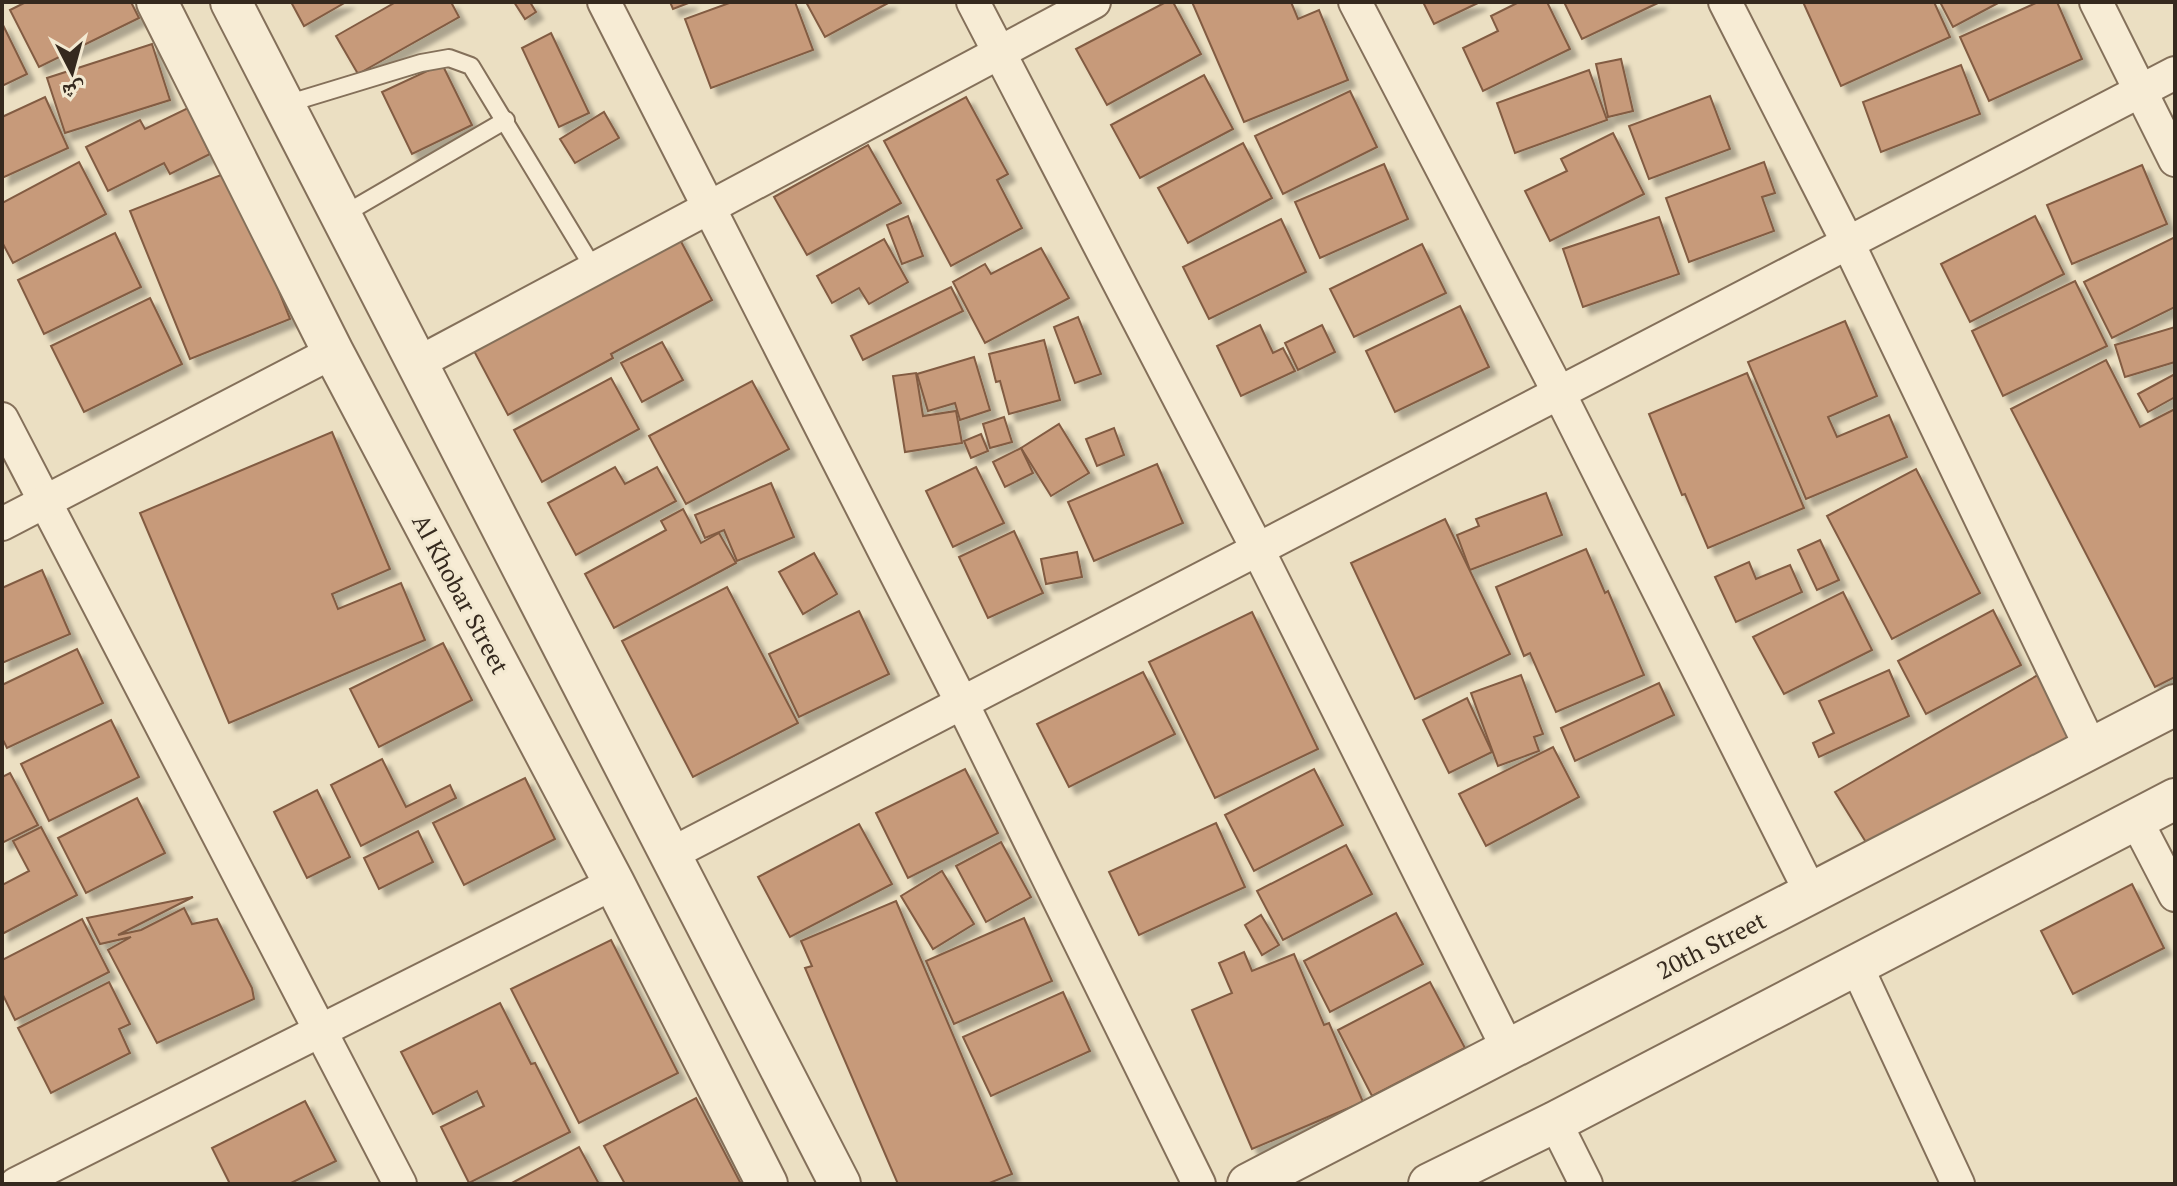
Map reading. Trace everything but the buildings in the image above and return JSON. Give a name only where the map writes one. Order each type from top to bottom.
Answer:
[{"type":"street","name":"Al Khobar Street","points":[[157,2],[333,352],[614,883],[767,1184]]},
{"type":"street","points":[[231,2],[840,1184]]},
{"type":"street","points":[[604,2],[962,703],[1199,1184]]},
{"type":"street","points":[[973,2],[1258,550],[1508,1049]]},
{"type":"street","points":[[416,364],[1094,2]]},
{"type":"street","points":[[1355,2],[1559,393],[1811,893]]},
{"type":"street","points":[[1725,2],[1848,243],[2091,748]]},
{"type":"street","points":[[2096,2],[2175,160]]},
{"type":"street","points":[[671,854],[2175,73]]},
{"type":"street","points":[[2,524],[333,352]]},
{"type":"street","points":[[2,419],[400,1184]]},
{"type":"street","name":"20th Street","points":[[1248,1184],[2175,705]]},
{"type":"street","points":[[1429,1184],[1555,1122],[2175,799]]},
{"type":"street","points":[[2136,820],[2175,895]]},
{"type":"street","points":[[16,1184],[614,883]]},
{"type":"street","points":[[1856,965],[1958,1184]]},
{"type":"street","points":[[1555,1122],[1586,1184]]},
{"type":"lane","points":[[283,105],[421,63],[449,58],[471,66],[594,269]]},
{"type":"lane","points":[[340,216],[506,120]]}]
